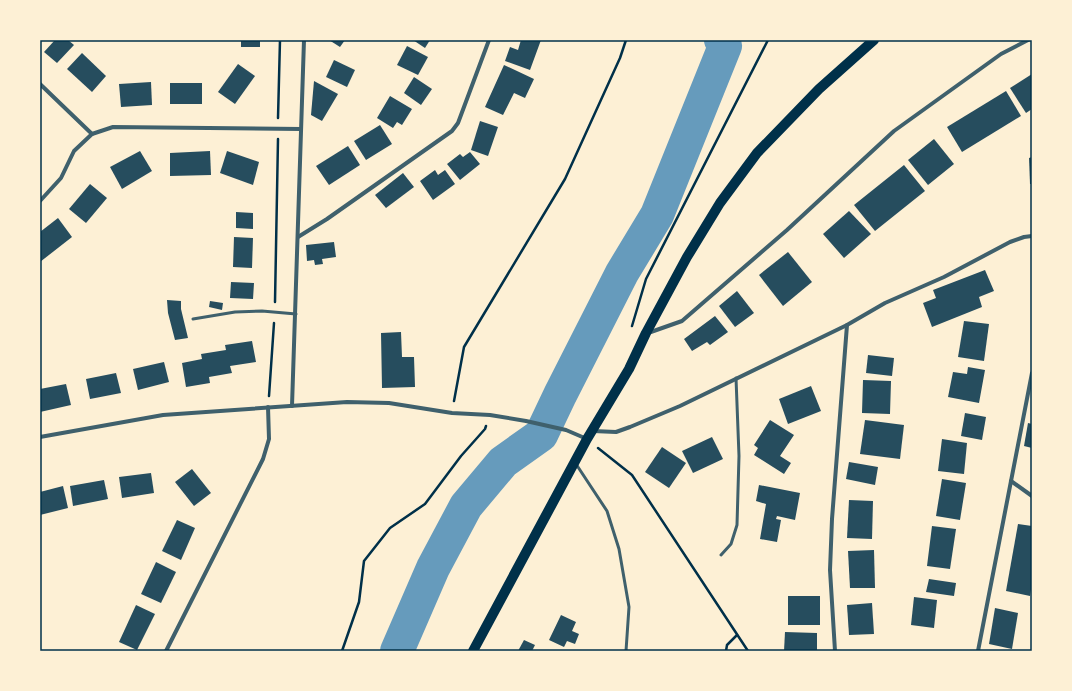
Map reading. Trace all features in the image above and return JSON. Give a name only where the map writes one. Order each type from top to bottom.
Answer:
[{"type":"main road","points":[[473,651],[587,439],[629,369],[686,257],[716,210],[757,153],[819,89],[874,40]]},
{"type":"street","points":[[292,406],[304,40]]},
{"type":"street","points":[[298,237],[327,219],[452,131],[458,123],[489,40]]},
{"type":"street","points":[[646,333],[682,321],[787,230],[894,131],[1001,54],[1028,40]]},
{"type":"street","points":[[40,84],[92,134]]},
{"type":"street","points":[[40,201],[61,178],[74,151],[92,134],[113,127],[301,129]]},
{"type":"street","points":[[593,431],[616,432],[680,406],[847,325],[885,303],[944,277],[1010,242],[1032,236]]},
{"type":"street","points":[[835,651],[830,570],[847,325]]},
{"type":"street","points":[[978,651],[1032,373]]},
{"type":"street","points":[[40,437],[163,415],[347,402],[389,403],[452,413],[490,415],[566,430],[587,439]]},
{"type":"street","points":[[166,651],[263,459],[269,439],[268,407]]},
{"type":"street","points":[[1011,481],[1032,496]]},
{"type":"lane","points":[[193,318],[235,312],[262,311],[296,314]]},
{"type":"lane","points":[[721,555],[731,544],[737,525],[739,456],[736,378]]},
{"type":"lane","points":[[575,463],[607,511],[619,549],[629,608],[626,651]]},
{"type":"path","points":[[268,407],[275,312],[280,40]]},
{"type":"path","points":[[452,413],[464,346],[565,179],[620,58],[626,40]]},
{"type":"path","points":[[631,330],[646,280],[768,40]]},
{"type":"path","points":[[342,651],[359,602],[364,561],[390,528],[425,504],[461,456],[485,429],[490,415]]},
{"type":"path","points":[[587,439],[632,475],[748,651]]},
{"type":"path","points":[[726,651],[727,645],[737,635]]},
{"type":"building","points":[[55,40],[68,40],[74,45],[57,63],[44,52]]},
{"type":"building","points":[[241,40],[260,40],[260,47],[241,47]]},
{"type":"building","points":[[329,40],[345,40],[340,47]]},
{"type":"building","points":[[413,40],[430,40],[425,48]]},
{"type":"building","points":[[521,40],[541,40],[530,70],[505,61],[510,47],[518,50]]},
{"type":"building","points":[[407,46],[428,57],[418,75],[397,65]]},
{"type":"building","points":[[82,53],[106,76],[92,92],[67,69]]},
{"type":"building","points":[[334,60],[355,70],[347,87],[326,77]]},
{"type":"building","points":[[238,64],[255,76],[235,104],[218,92]]},
{"type":"building","points":[[504,65],[534,79],[525,98],[514,93],[503,115],[485,107]]},
{"type":"building","points":[[1032,74],[1032,109],[1026,113],[1010,88]]},
{"type":"building","points":[[414,77],[432,89],[421,105],[404,93]]},
{"type":"building","points":[[314,81],[338,94],[322,121],[311,115]]},
{"type":"building","points":[[151,82],[152,105],[121,107],[119,84]]},
{"type":"building","points":[[170,83],[202,83],[202,104],[170,104]]},
{"type":"building","points":[[1006,91],[1021,116],[962,152],[947,127]]},
{"type":"building","points":[[390,96],[412,109],[402,125],[397,122],[393,128],[377,118]]},
{"type":"building","points":[[480,121],[498,127],[488,156],[471,150]]},
{"type":"building","points":[[380,125],[392,144],[366,160],[354,141]]},
{"type":"building","points":[[934,139],[954,164],[928,185],[908,160]]},
{"type":"building","points":[[348,146],[360,165],[329,185],[316,166]]},
{"type":"building","points":[[140,151],[152,171],[122,189],[110,167]]},
{"type":"building","points":[[210,151],[211,175],[170,176],[170,153]]},
{"type":"building","points":[[227,151],[259,162],[253,185],[220,173]]},
{"type":"building","points":[[470,152],[480,164],[460,180],[447,164],[460,154],[463,157]]},
{"type":"building","points":[[1032,157],[1032,184],[1030,184],[1029,158]]},
{"type":"building","points":[[904,165],[925,191],[875,231],[854,205]]},
{"type":"building","points":[[435,170],[438,175],[445,170],[455,184],[433,200],[420,181]]},
{"type":"building","points":[[403,173],[414,187],[386,208],[375,195]]},
{"type":"building","points":[[90,184],[107,198],[86,223],[69,209]]},
{"type":"building","points":[[849,211],[871,234],[844,258],[823,234]]},
{"type":"building","points":[[236,212],[253,213],[253,229],[236,228]]},
{"type":"building","points":[[58,218],[72,237],[40,262],[40,232]]},
{"type":"building","points":[[234,237],[253,238],[252,268],[233,267]]},
{"type":"building","points":[[334,242],[336,257],[322,259],[323,264],[315,265],[314,260],[307,261],[306,245]]},
{"type":"building","points":[[788,252],[812,282],[783,306],[759,275]]},
{"type":"building","points":[[985,270],[994,291],[979,297],[982,307],[932,327],[923,303],[936,298],[933,290]]},
{"type":"building","points":[[231,282],[254,283],[253,299],[230,298]]},
{"type":"building","points":[[737,291],[754,313],[735,327],[719,306]]},
{"type":"building","points":[[167,300],[181,301],[181,309],[188,338],[175,340],[168,313]]},
{"type":"building","points":[[210,301],[223,303],[222,310],[209,307]]},
{"type":"building","points":[[715,316],[728,332],[710,345],[707,342],[692,351],[684,339]]},
{"type":"building","points":[[964,321],[989,324],[984,361],[958,357]]},
{"type":"building","points":[[401,332],[402,357],[414,357],[415,387],[382,388],[381,333]]},
{"type":"building","points":[[252,341],[256,362],[230,366],[232,373],[209,377],[210,383],[186,387],[182,363],[202,359],[201,354],[226,350],[225,345]]},
{"type":"building","points":[[868,355],[894,358],[892,376],[866,373]]},
{"type":"building","points":[[164,362],[169,382],[138,390],[133,369]]},
{"type":"building","points":[[968,367],[985,370],[979,403],[948,397],[953,372],[967,374]]},
{"type":"building","points":[[116,373],[121,393],[90,399],[86,379]]},
{"type":"building","points":[[863,380],[891,381],[890,414],[862,413]]},
{"type":"building","points":[[66,384],[71,405],[40,412],[40,389]]},
{"type":"building","points":[[811,386],[821,411],[788,424],[779,399]]},
{"type":"building","points":[[965,413],[986,417],[982,440],[961,436]]},
{"type":"building","points":[[770,420],[794,435],[780,456],[791,463],[784,474],[754,455],[758,448],[754,445]]},
{"type":"building","points":[[865,420],[904,425],[900,459],[860,454]]},
{"type":"building","points":[[1028,423],[1032,424],[1032,448],[1024,446]]},
{"type":"building","points":[[712,437],[723,459],[693,473],[682,451]]},
{"type":"building","points":[[942,439],[967,443],[964,474],[938,471]]},
{"type":"building","points":[[662,447],[686,463],[669,488],[645,472]]},
{"type":"building","points":[[849,462],[878,467],[875,485],[846,479]]},
{"type":"building","points":[[192,469],[211,493],[194,506],[175,482]]},
{"type":"building","points":[[151,473],[154,493],[122,498],[119,477]]},
{"type":"building","points":[[942,479],[966,483],[960,520],[936,516]]},
{"type":"building","points":[[104,480],[108,499],[73,506],[70,486]]},
{"type":"building","points":[[759,485],[800,493],[795,520],[777,516],[776,519],[781,520],[777,542],[760,539],[766,504],[756,501]]},
{"type":"building","points":[[63,486],[68,508],[40,515],[40,492]]},
{"type":"building","points":[[849,500],[873,501],[872,539],[847,538]]},
{"type":"building","points":[[177,520],[195,528],[181,560],[162,551]]},
{"type":"building","points":[[1018,524],[1032,526],[1032,583],[1030,596],[1006,591]]},
{"type":"building","points":[[932,526],[956,529],[950,569],[927,566]]},
{"type":"building","points":[[874,550],[875,588],[850,588],[848,551]]},
{"type":"building","points":[[156,562],[176,572],[161,603],[141,594]]},
{"type":"building","points":[[929,579],[956,583],[954,596],[926,592]]},
{"type":"building","points":[[788,596],[820,596],[820,625],[788,625]]},
{"type":"building","points":[[914,597],[937,600],[934,628],[911,625]]},
{"type":"building","points":[[872,603],[874,634],[849,635],[847,605]]},
{"type":"building","points":[[136,605],[155,614],[137,650],[119,642]]},
{"type":"building","points":[[995,608],[1018,613],[1012,649],[989,644]]},
{"type":"building","points":[[561,615],[576,622],[572,631],[579,634],[575,644],[567,641],[564,647],[549,640]]},
{"type":"building","points":[[785,632],[817,633],[817,651],[784,651]]},
{"type":"building","points":[[524,640],[535,645],[532,651],[518,651]]},
{"type":"waterway","points":[[397,651],[433,568],[466,506],[503,462],[541,435],[622,273],[657,215],[725,46],[721,40]]}]
